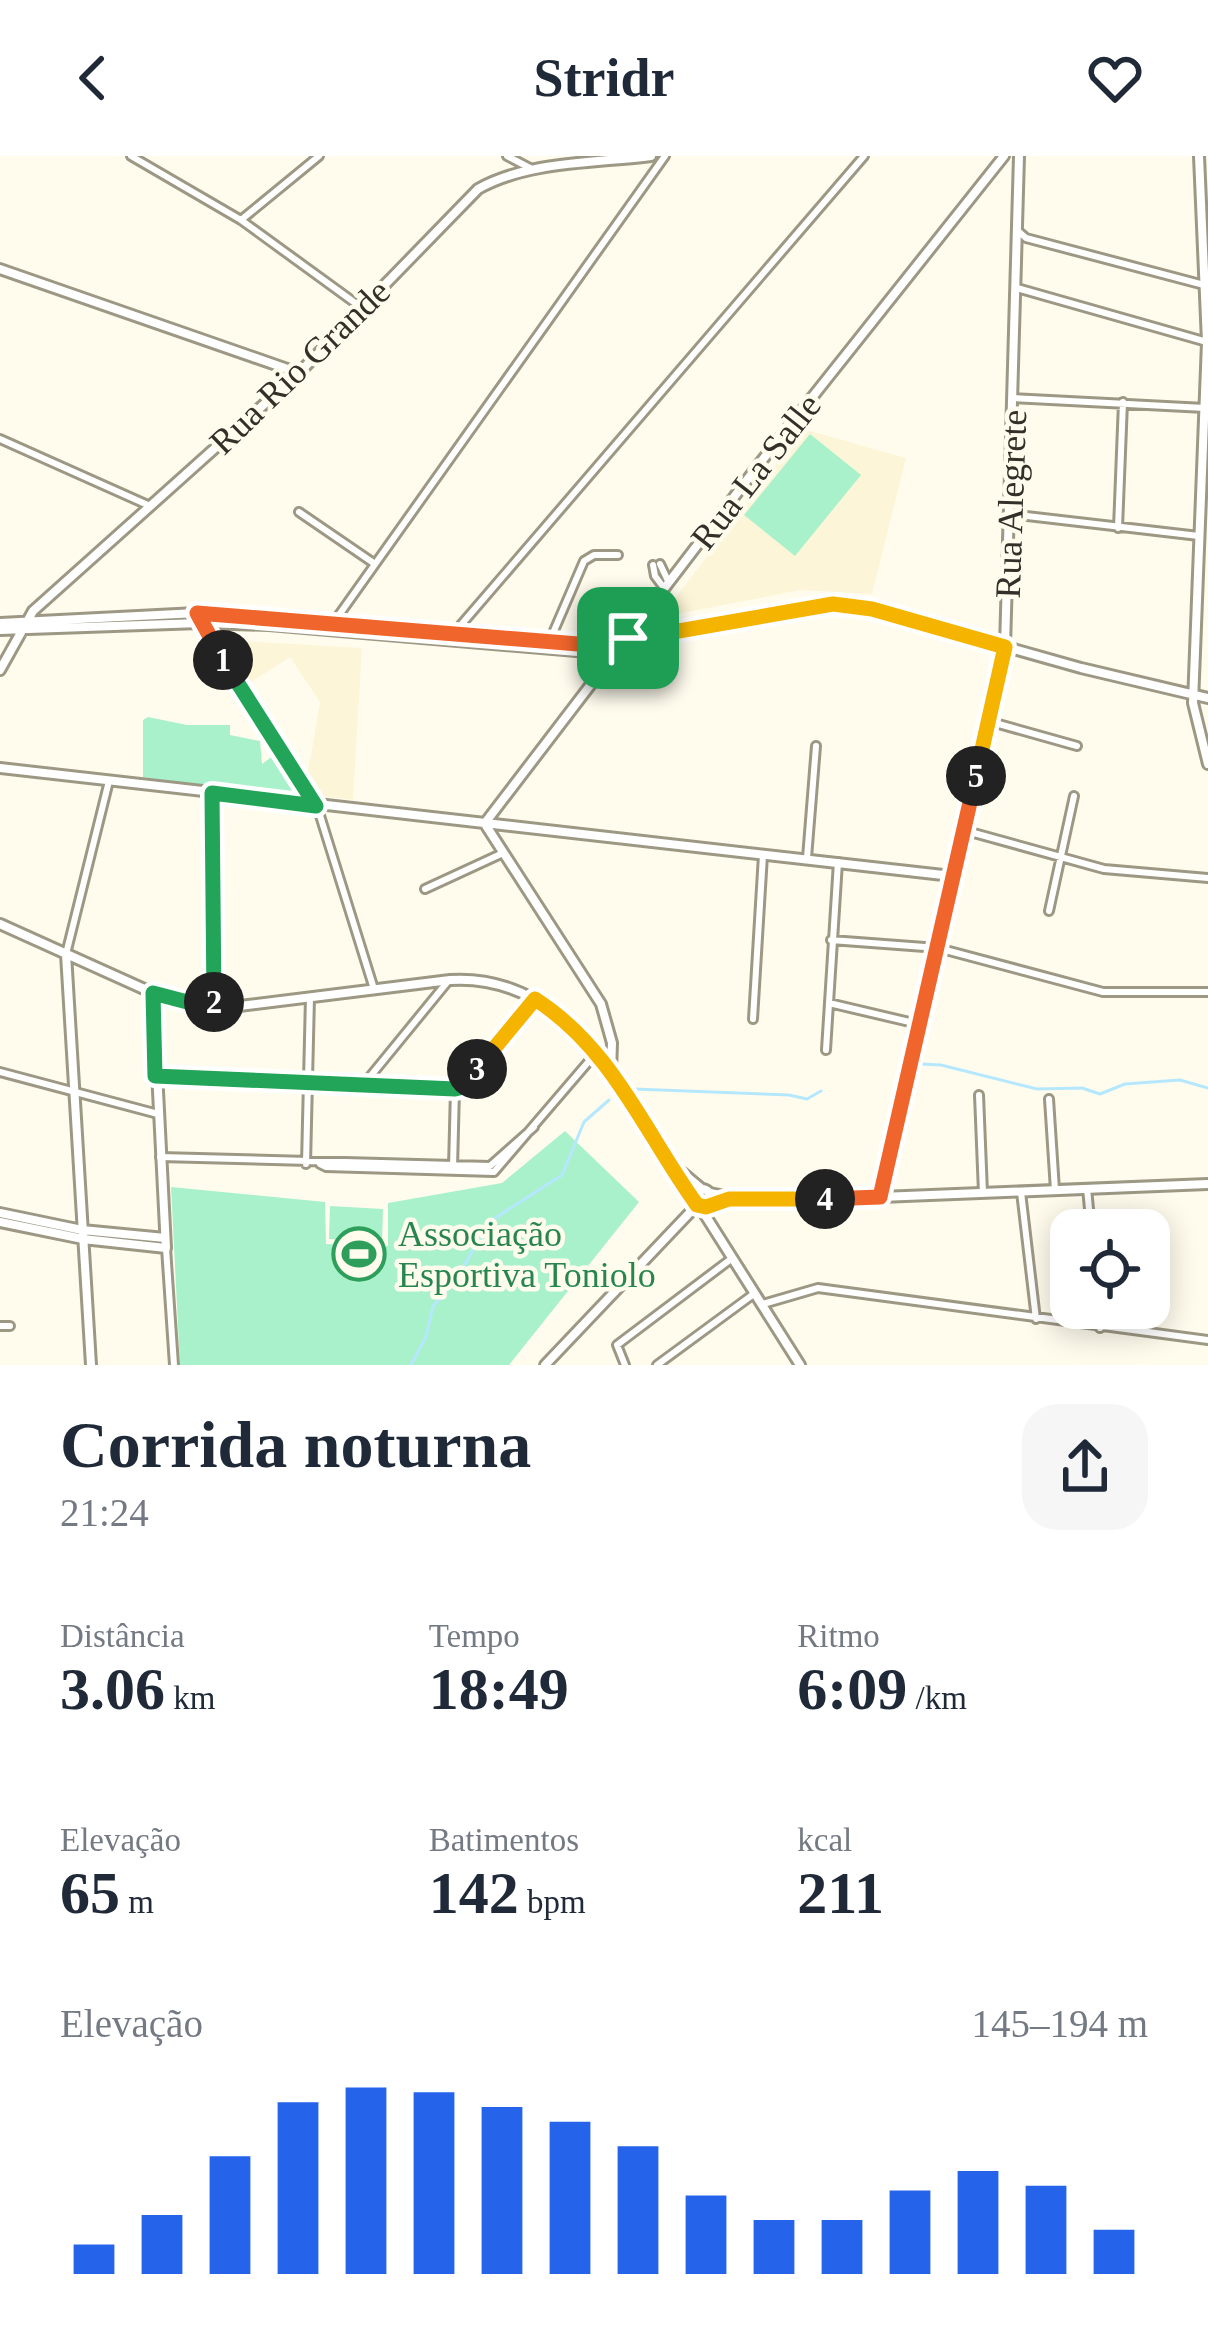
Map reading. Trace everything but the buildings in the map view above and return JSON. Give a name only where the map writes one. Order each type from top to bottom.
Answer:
[{"type":"street","points":[[131,156],[241,220],[362,308]]},
{"type":"street","points":[[241,220],[319,156]]},
{"type":"street","points":[[507,156],[535,170]]},
{"type":"street","name":"Rua Rio Grande","points":[[0,670],[22,626],[299,374],[478,189],[535,170],[651,156]]},
{"type":"street","points":[[334,622],[665,156]]},
{"type":"street","points":[[456,635],[864,156]]},
{"type":"street","name":"Rua La Salle","points":[[484,823],[1004,156]]},
{"type":"street","name":"Rua Alegrete","points":[[880,1197],[1005,647],[1019,156]]},
{"type":"street","points":[[1199,156],[1204,176],[1207,342],[1194,695],[1208,764]]},
{"type":"street","points":[[1018,231],[1026,238],[1205,286]]},
{"type":"street","points":[[0,269],[299,374]]},
{"type":"street","points":[[1017,288],[1207,342]]},
{"type":"street","points":[[1013,398],[1204,408]]},
{"type":"street","points":[[1118,528],[1123,402]]},
{"type":"street","points":[[0,439],[151,506]]},
{"type":"street","points":[[299,512],[376,564]]},
{"type":"street","points":[[1009,514],[1199,536]]},
{"type":"street","points":[[549,641],[584,561],[594,555],[618,555]]},
{"type":"street","points":[[657,564],[656,576],[667,586]]},
{"type":"street","points":[[198,618],[592,643],[833,604],[872,609],[1208,698]]},
{"type":"street","points":[[0,626],[198,618],[334,622],[432,635]]},
{"type":"street","points":[[198,618],[316,806],[374,989]]},
{"type":"street","points":[[456,635],[588,652],[650,636]]},
{"type":"street","points":[[988,721],[1077,746]]},
{"type":"street","points":[[807,858],[816,746]]},
{"type":"street","points":[[0,768],[952,876]]},
{"type":"street","points":[[91,1365],[66,954],[110,781]]},
{"type":"street","points":[[212,793],[214,1009]]},
{"type":"street","points":[[1049,911],[1074,796]]},
{"type":"street","points":[[484,823],[601,1004],[610,1034],[611,1071]]},
{"type":"street","points":[[963,830],[1104,869],[1208,878]]},
{"type":"street","points":[[425,889],[504,853]]},
{"type":"street","points":[[753,1019],[764,854]]},
{"type":"street","points":[[826,1050],[838,862]]},
{"type":"street","points":[[0,924],[153,993],[214,1009],[450,980],[494,980],[535,999],[569,1023],[597,1052],[701,1205]]},
{"type":"street","points":[[831,940],[938,948],[1103,992],[1208,992]]},
{"type":"street","points":[[364,1084],[450,980]]},
{"type":"street","points":[[153,993],[173,1365]]},
{"type":"street","points":[[306,1164],[310,997]]},
{"type":"street","points":[[155,1076],[455,1089],[463,1087],[535,999]]},
{"type":"street","points":[[829,1003],[919,1024]]},
{"type":"street","points":[[160,1157],[492,1169],[534,1127],[610,1034]]},
{"type":"street","points":[[0,1072],[158,1114]]},
{"type":"street","points":[[453,1167],[455,1089]]},
{"type":"street","points":[[979,1095],[983,1193]]},
{"type":"street","points":[[1048,1099],[1055,1190]]},
{"type":"street","points":[[672,1163],[706,1191],[755,1202],[1208,1184]]},
{"type":"street","points":[[1087,1188],[1089,1209]]},
{"type":"street","points":[[545,1365],[701,1205],[706,1191]]},
{"type":"street","points":[[706,1191],[696,1192],[709,1225],[800,1365]]},
{"type":"street","points":[[1021,1192],[1036,1319]]},
{"type":"street","points":[[701,1205],[729,1199]]},
{"type":"street","points":[[0,1218],[165,1243]]},
{"type":"street","points":[[626,1365],[617,1345],[731,1259]]},
{"type":"street","points":[[763,1304],[818,1288],[1050,1321]]},
{"type":"street","points":[[657,1365],[755,1293]]},
{"type":"street","points":[[0,1327],[10,1326]]},
{"type":"street","points":[[1109,1329],[1208,1340]]},
{"type":"shaded area","points":[[803,429],[906,458],[872,594],[801,590],[661,617]]},
{"type":"shaded area","points":[[221,640],[362,648],[353,800],[313,795],[306,784],[320,702],[290,657],[248,684]]},
{"type":"green space","points":[[810,434],[861,475],[795,556],[744,515]]},
{"type":"green space","points":[[143,720],[187,725],[230,725],[230,735],[260,741],[262,764],[277,753],[309,802],[143,777]]},
{"type":"green space","points":[[565,1131],[639,1202],[509,1365],[180,1365],[171,1187],[325,1202],[326,1244],[388,1246],[388,1203],[502,1183]]},
{"type":"green space","points":[[330,1206],[383,1209],[382,1242],[329,1239]]},
{"type":"waterway","points":[[921,1064],[1037,1089],[1082,1088],[1100,1094],[1125,1084],[1180,1080],[1208,1088]]},
{"type":"waterway","points":[[634,1089],[807,1099],[821,1091]]},
{"type":"waterway","points":[[411,1365],[426,1337],[433,1306],[454,1283],[489,1222],[562,1175],[584,1122],[609,1100]]},
{"type":"place","name":"Associação Esportiva Toniolo","points":[[359,1254]]},
{"type":"route","points":[[833,604],[872,609],[1005,647],[880,1197],[729,1199],[703,1208],[697,1205],[597,1052],[569,1023],[535,999],[463,1087],[455,1089],[155,1076],[153,993],[214,1009],[212,793],[316,806],[197,613],[578,644],[628,638],[619,647],[650,636],[833,604]]}]
